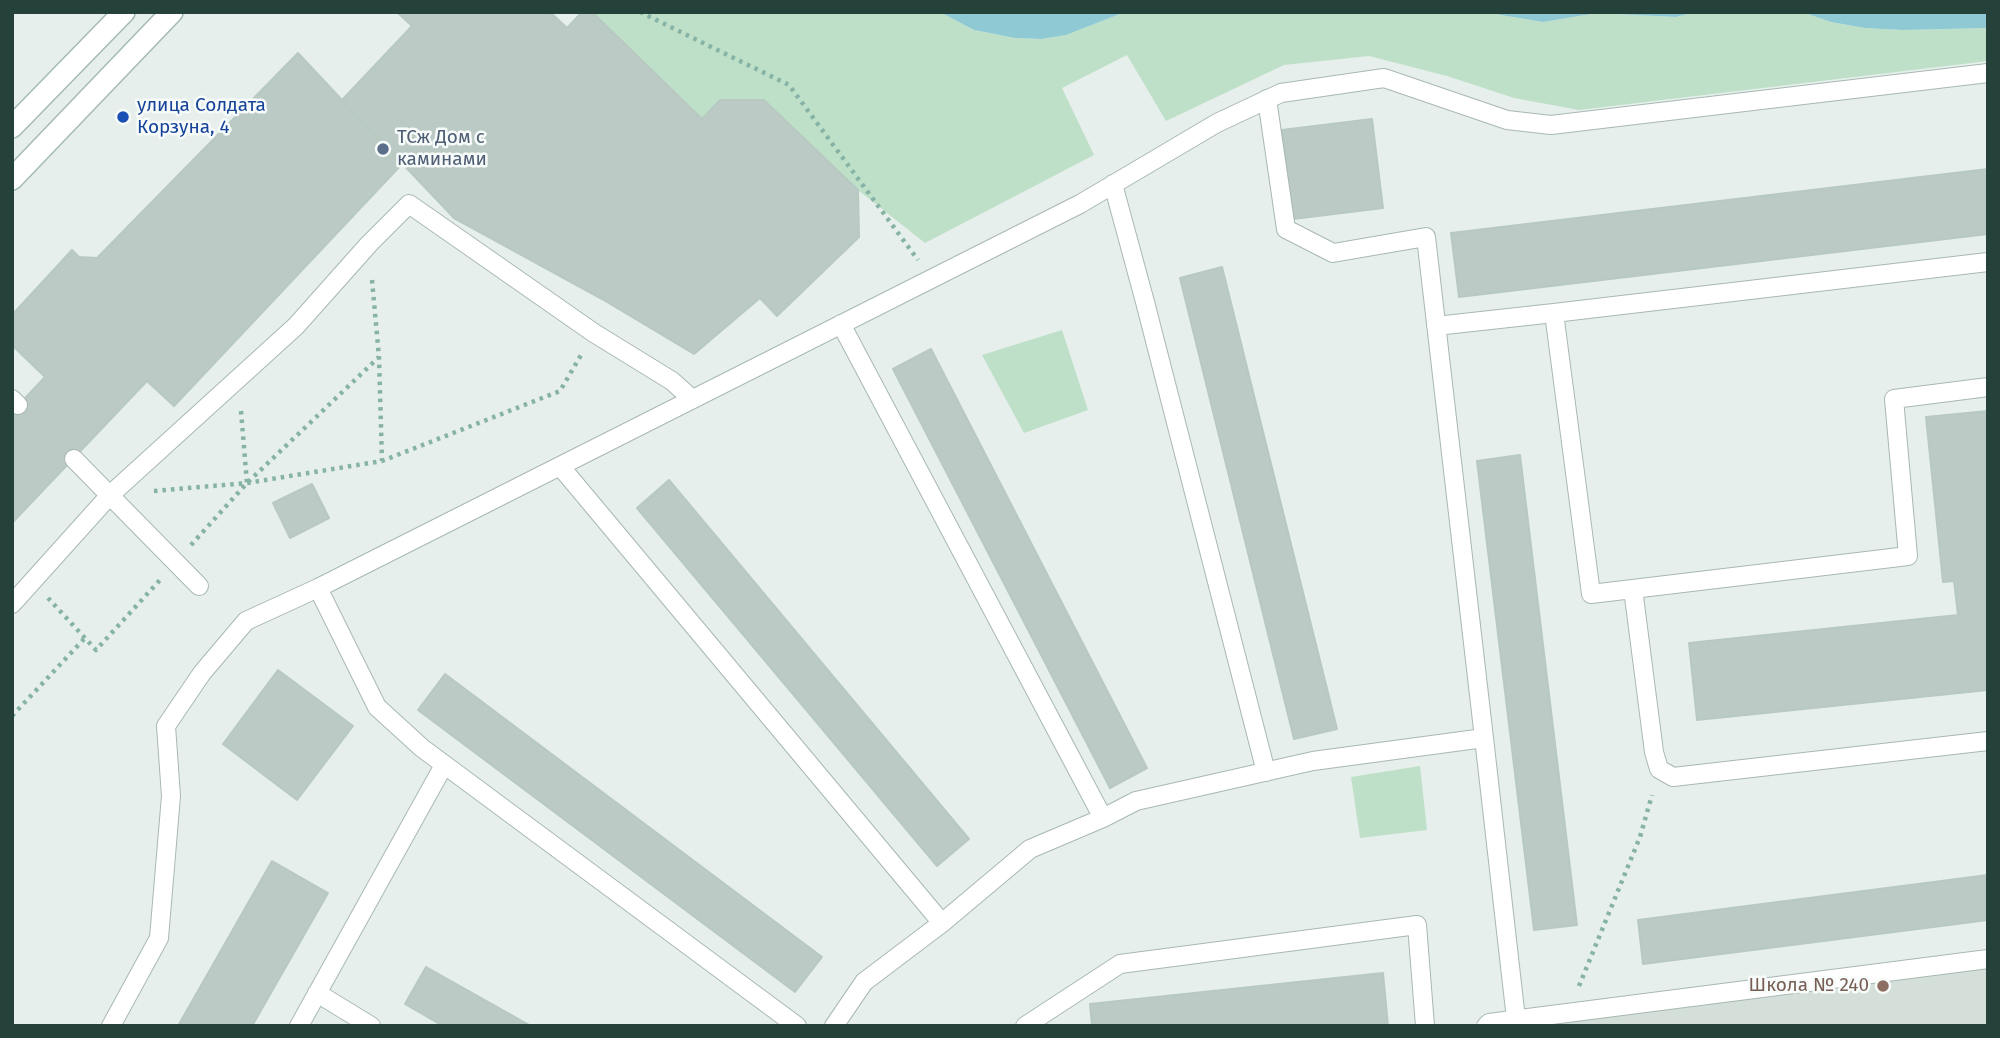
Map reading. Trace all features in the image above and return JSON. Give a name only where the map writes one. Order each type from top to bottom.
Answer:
[{"type":"street","points":[[12,127],[124,12]]},
{"type":"street","points":[[12,178],[172,12]]},
{"type":"lane","points":[[111,1026],[159,938],[171,796],[166,726],[202,673],[246,621],[318,588],[1080,204],[1217,122],[1281,93],[1384,78],[1507,120],[1551,125],[1988,72]]},
{"type":"lane","points":[[1267,99],[1286,229],[1333,253],[1426,237],[1516,1020]]},
{"type":"lane","points":[[1113,184],[1146,302],[1266,772]]},
{"type":"lane","points":[[12,604],[110,495],[296,326],[369,244],[409,204],[594,332],[672,380],[692,399]]},
{"type":"lane","points":[[1436,326],[1988,262]]},
{"type":"lane","points":[[1554,313],[1591,594],[1908,556],[1894,399],[1988,387]]},
{"type":"lane","points":[[841,324],[1104,818]]},
{"type":"lane","points":[[74,459],[199,586]]},
{"type":"lane","points":[[560,466],[942,923]]},
{"type":"lane","points":[[318,588],[377,708],[444,765],[797,1026]]},
{"type":"lane","points":[[1633,589],[1654,752],[1659,769],[1673,778],[1988,741]]},
{"type":"lane","points":[[834,1026],[864,982],[942,923],[1030,849],[1104,818],[1136,801],[1313,761],[1484,738]]},
{"type":"lane","points":[[299,1026],[444,765]]},
{"type":"lane","points":[[1025,1026],[1119,964],[1417,925],[1425,1026]]},
{"type":"lane","points":[[1486,1026],[1489,1023],[1988,959]]},
{"type":"lane","points":[[317,993],[371,1026]]},
{"type":"path","points":[[639,12],[789,85],[931,277]]},
{"type":"path","points":[[369,244],[379,357],[382,461]]},
{"type":"path","points":[[110,495],[247,483],[382,461],[560,391],[594,332]]},
{"type":"path","points":[[33,582],[96,650],[247,483],[379,357]]},
{"type":"path","points":[[238,380],[247,483]]},
{"type":"path","points":[[12,716],[84,639]]},
{"type":"path","points":[[1568,1013],[1640,837],[1659,769]]},
{"type":"shaded area","name":"Школа № 240","points":[[1988,959],[1988,1026],[1511,1026]]},
{"type":"green space","points":[[592,12],[940,12],[974,30],[1015,38],[1042,39],[1066,35],[1125,12],[1483,12],[1543,22],[1597,13],[1676,17],[1695,12],[1802,12],[1831,22],[1865,28],[1988,28],[1988,61],[1579,110],[1514,98],[1447,76],[1369,56],[1284,65],[1166,121],[1127,55],[1062,88],[1094,155],[925,243],[858,190],[765,100],[720,100],[702,119]]},
{"type":"green space","points":[[1062,330],[1088,410],[1024,433],[982,355]]},
{"type":"green space","points":[[1420,766],[1427,830],[1360,838],[1351,777]]},
{"type":"water","points":[[940,12],[1125,12],[1066,35],[1042,39],[1015,38],[974,30]]},
{"type":"water","points":[[1483,12],[1695,12],[1676,17],[1597,13],[1543,22]]},
{"type":"water","points":[[1802,12],[1988,12],[1988,28],[1865,28],[1831,22]]},
{"type":"building","points":[[397,12],[550,12],[567,28],[582,12],[592,12],[702,119],[720,100],[764,100],[858,190],[859,237],[777,316],[760,298],[694,354],[602,299],[454,218],[342,100],[412,26]]},
{"type":"building","points":[[298,53],[402,164],[174,406],[147,381],[12,523],[12,412],[45,377],[12,345],[12,315],[72,250],[79,257],[97,258]]},
{"type":"building","points":[[1372,119],[1383,208],[1293,219],[1282,130]]},
{"type":"building","points":[[1988,169],[1988,234],[1459,297],[1451,233]]},
{"type":"building","points":[[1222,267],[1337,729],[1294,739],[1180,278]]},
{"type":"building","points":[[931,349],[1147,768],[1110,788],[893,369]]},
{"type":"building","points":[[1988,411],[1988,690],[1697,720],[1689,643],[1958,615],[1954,581],[1943,582],[1926,417]]},
{"type":"building","points":[[1520,455],[1577,925],[1534,930],[1477,461]]},
{"type":"building","points":[[669,480],[969,839],[937,866],[637,508]]},
{"type":"building","points":[[312,484],[329,518],[290,538],[273,503]]},
{"type":"building","points":[[278,670],[353,726],[297,800],[223,744]]},
{"type":"building","points":[[445,674],[822,957],[795,992],[418,710]]},
{"type":"building","points":[[272,861],[328,893],[252,1026],[178,1026]]},
{"type":"building","points":[[1988,875],[1988,920],[1643,964],[1638,920]]},
{"type":"building","points":[[426,967],[531,1026],[443,1026],[405,1004]]},
{"type":"building","points":[[1383,973],[1388,1026],[1092,1026],[1090,1004]]},
{"type":"place","name":"улица Солдата Корзуна, 4","points":[[123,117]]},
{"type":"place","name":"ТСж Дом с каминами","points":[[383,149]]},
{"type":"place","name":"Школа № 240","points":[[1883,986]]}]
